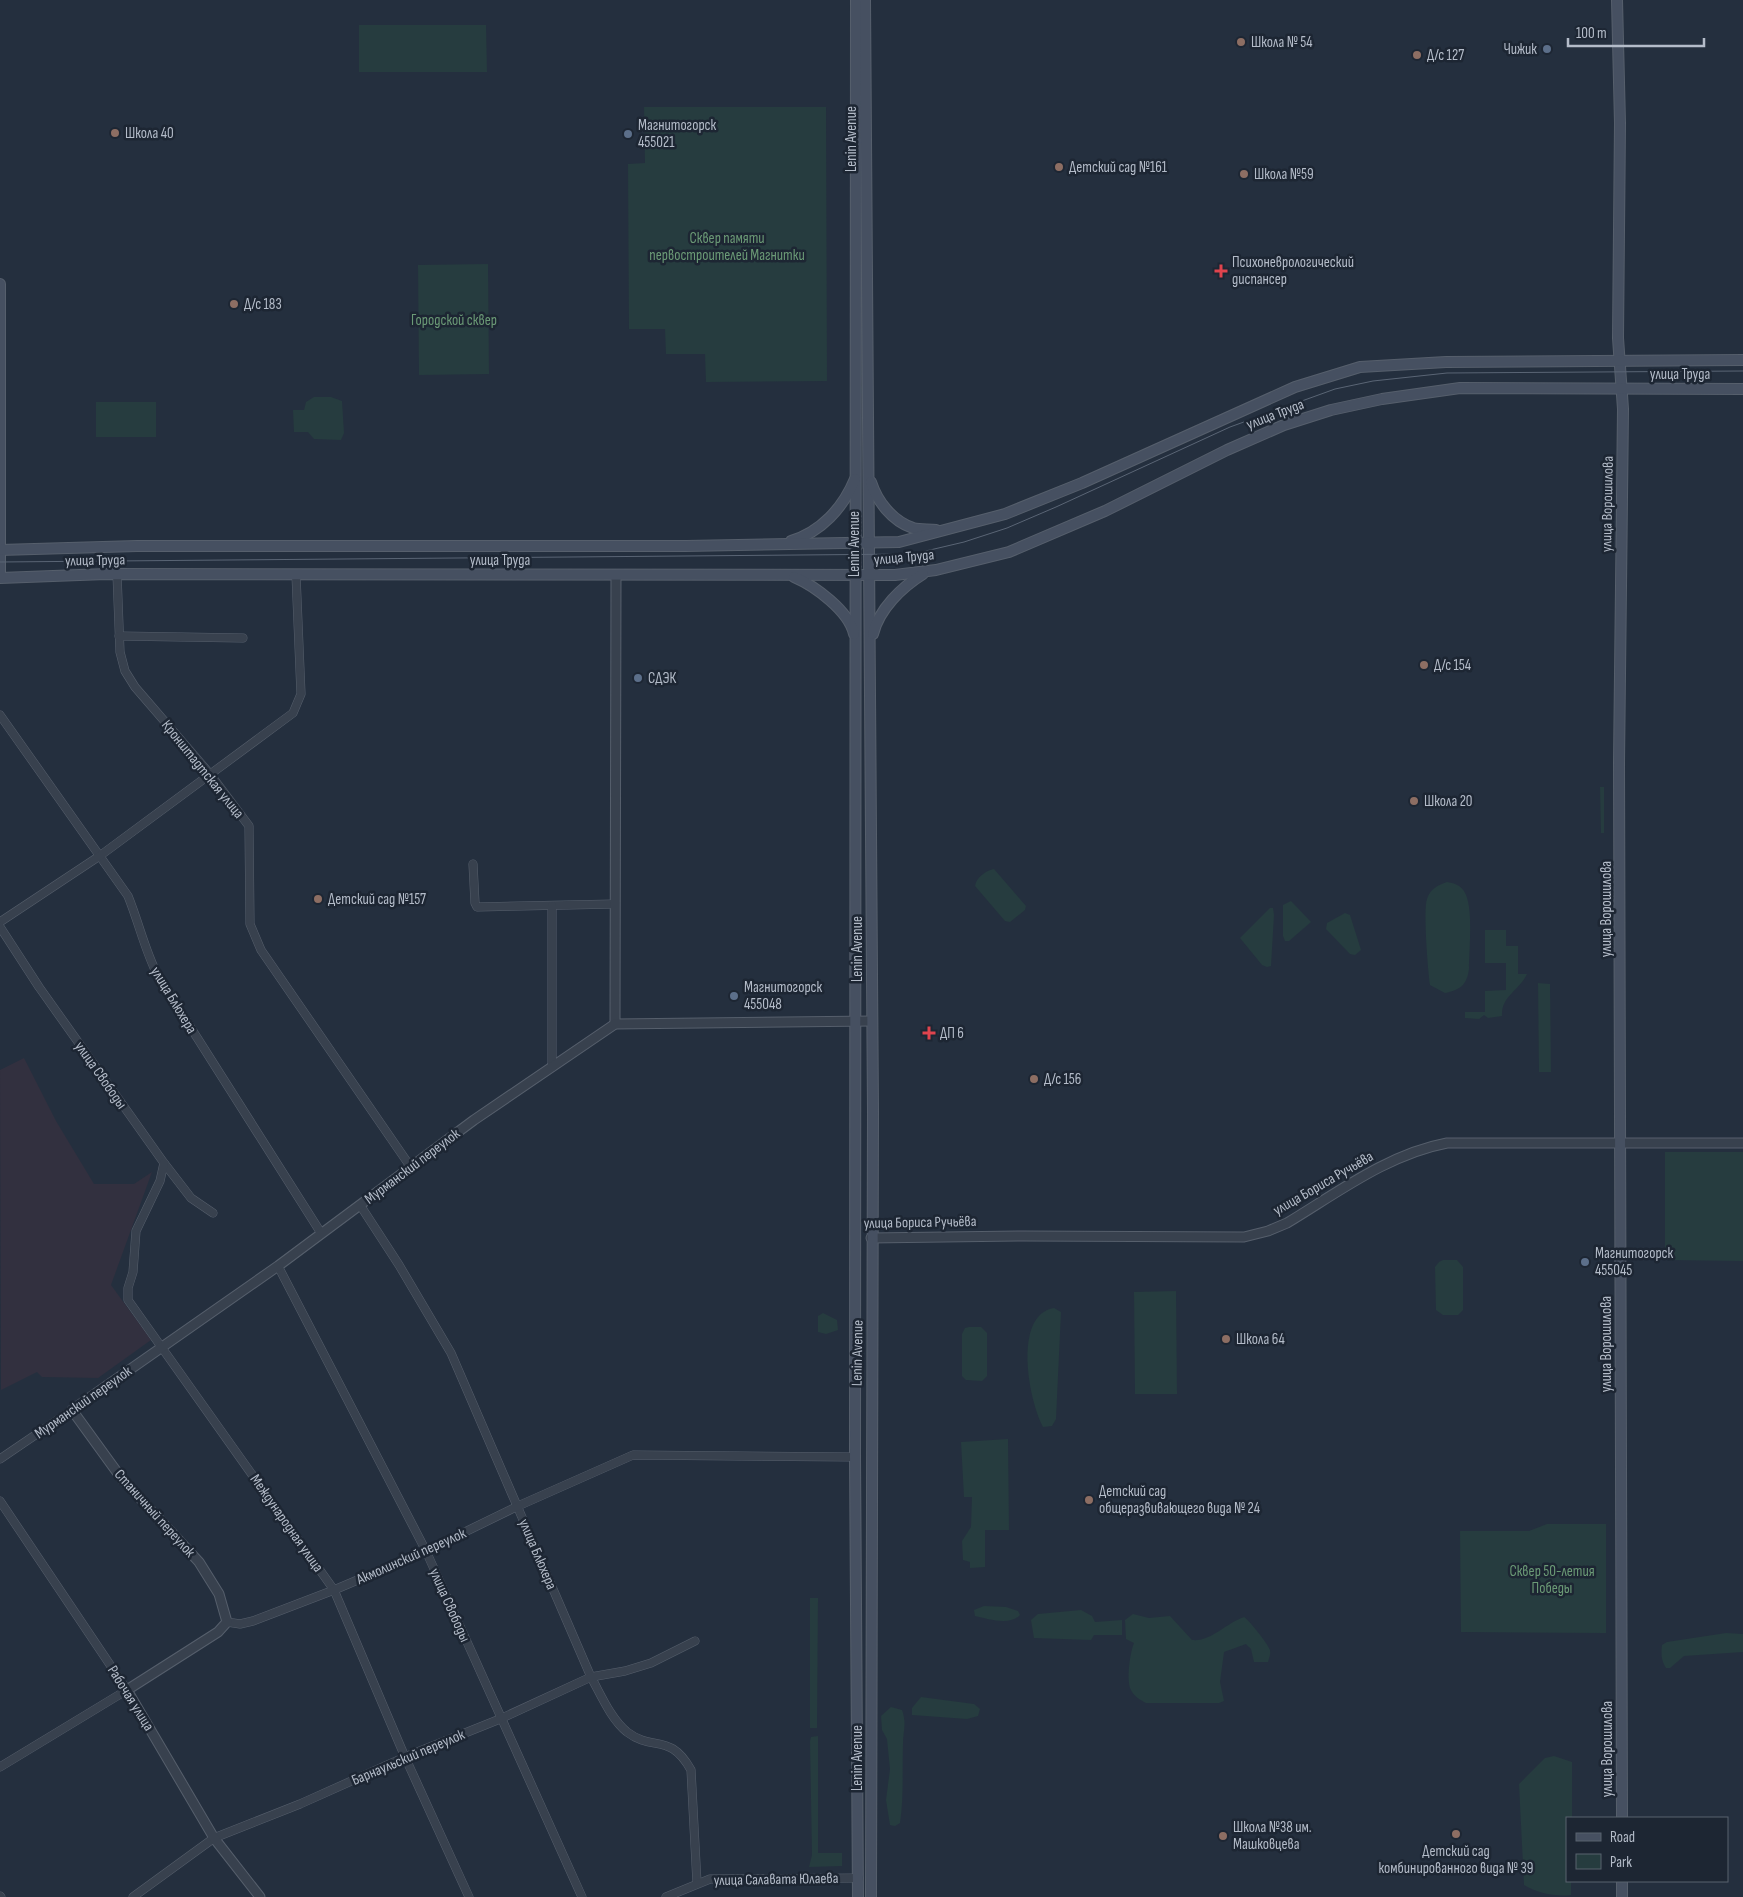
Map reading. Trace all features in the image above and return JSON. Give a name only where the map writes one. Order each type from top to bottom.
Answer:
[{"type":"main road","name":"Lenin Avenue","points":[[856,0],[858,474],[856,542],[857,1022],[855,1457],[858,1897]]},
{"type":"main road","name":"Lenin Avenue","points":[[865,0],[872,1021],[872,1897]]},
{"type":"main road","name":"улица Ворошилова","points":[[1617,0],[1620,123],[1618,338],[1622,389],[1619,764],[1622,1817]]},
{"type":"main road","points":[[0,284],[0,550]]},
{"type":"main road","name":"улица Труда","points":[[1743,360],[1446,362],[1360,367],[1295,387],[1082,482],[1005,514],[900,542],[518,547],[137,546],[0,550],[0,578],[117,574],[869,576],[927,572],[1009,552],[1105,511],[1227,450],[1284,425],[1331,410],[1382,399],[1460,388],[1743,389]]},
{"type":"main road","points":[[779,545],[807,536],[824,524],[850,493],[858,474]]},
{"type":"main road","points":[[868,474],[876,496],[898,520],[913,528],[942,531]]},
{"type":"main road","points":[[870,647],[875,624],[892,601],[913,580],[927,572]]},
{"type":"main road","points":[[788,575],[808,583],[827,597],[847,619],[854,631],[856,650]]},
{"type":"main road","name":"улица Бориса Ручьёва","points":[[855,1238],[871,1238]]},
{"type":"main road","points":[[859,1878],[872,1878]]},
{"type":"main road","points":[[1622,1882],[1622,1897]]},
{"type":"street","name":"Кронштадтская улица","points":[[117,574],[120,652],[125,671],[135,687],[210,774],[249,826],[250,924],[261,950],[410,1166]]},
{"type":"street","points":[[0,922],[101,855],[287,719],[298,704],[301,694],[296,575]]},
{"type":"street","points":[[616,576],[615,1024],[872,1021]]},
{"type":"street","points":[[119,636],[243,638]]},
{"type":"street","name":"улица Блюхера","points":[[0,715],[101,855],[128,896],[139,922],[148,957],[158,976],[322,1233]]},
{"type":"street","points":[[473,864],[474,903],[477,907],[615,904]]},
{"type":"street","points":[[552,906],[552,1067]]},
{"type":"street","name":"улица Свободы","points":[[0,927],[39,987],[190,1198],[214,1213]]},
{"type":"street","name":"Мурманский переулок","points":[[0,1458],[278,1266],[410,1166],[615,1024]]},
{"type":"street","name":"улица Бориса Ручьёва","points":[[871,1238],[1015,1236],[1244,1237],[1268,1232],[1287,1223],[1397,1158],[1424,1147],[1447,1142],[1743,1143]]},
{"type":"street","name":"Международная улица","points":[[164,1163],[160,1181],[136,1230],[128,1300],[334,1590],[405,1756],[469,1897]]},
{"type":"street","name":"улица Блюхера","points":[[360,1205],[399,1265],[451,1353],[591,1677],[616,1721],[639,1739],[673,1747],[684,1756],[691,1770],[697,1883]]},
{"type":"street","name":"улица Свободы","points":[[278,1266],[426,1551],[500,1719],[582,1897]]},
{"type":"street","name":"Станичный переулок","points":[[72,1410],[122,1479],[199,1562],[219,1594],[227,1622]]},
{"type":"street","name":"Акмолинский переулок","points":[[227,1622],[240,1624],[253,1621],[334,1590],[426,1551],[518,1506],[633,1455],[855,1457]]},
{"type":"street","name":"Рабочая улица","points":[[0,1502],[128,1690],[214,1838],[260,1897]]},
{"type":"street","points":[[0,1767],[208,1640],[227,1622]]},
{"type":"street","name":"Барнаульский переулок","points":[[133,1897],[214,1838],[300,1804],[405,1756],[500,1719],[591,1677],[625,1671],[651,1663],[695,1641]]},
{"type":"street","name":"улица Салавата Юлаева","points":[[666,1897],[710,1879],[859,1878]]},
{"type":"shaded area","points":[[24,1058],[56,1121],[94,1184],[134,1184],[152,1172],[111,1285],[151,1340],[98,1378],[42,1377],[37,1372],[1,1390],[0,1070]]},
{"type":"green space","points":[[359,25],[486,25],[487,72],[359,72]]},
{"type":"green space","name":"Сквер памяти первостроителей Магнитки","points":[[644,107],[826,107],[827,381],[706,382],[705,354],[666,354],[665,329],[629,329],[628,164],[645,163]]},
{"type":"green space","name":"Городской сквер","points":[[488,264],[489,374],[419,375],[418,265]]},
{"type":"green space","points":[[314,397],[331,397],[342,401],[344,433],[341,440],[314,439],[308,432],[294,432],[293,410],[304,410],[306,402]]},
{"type":"green space","points":[[96,402],[156,402],[156,437],[96,437]]},
{"type":"green space","points":[[1600,787],[1604,787],[1604,833],[1601,833]]},
{"type":"green space","points":[[994,869],[1026,906],[1025,910],[1010,922],[1005,921],[975,886],[977,880],[982,875]]},
{"type":"green space","points":[[1447,882],[1461,887],[1467,898],[1470,917],[1470,940],[1467,979],[1459,988],[1445,993],[1430,985],[1426,905],[1432,890]]},
{"type":"green space","points":[[1291,901],[1311,922],[1289,941],[1285,941],[1283,936],[1283,905]]},
{"type":"green space","points":[[1270,908],[1273,908],[1274,915],[1271,966],[1267,967],[1262,965],[1240,938]]},
{"type":"green space","points":[[1345,913],[1350,915],[1361,950],[1355,955],[1350,954],[1326,929],[1327,923]]},
{"type":"green space","points":[[1485,930],[1506,930],[1506,946],[1518,946],[1518,974],[1527,974],[1504,1003],[1502,1016],[1488,1018],[1484,1015],[1479,1019],[1465,1018],[1465,1012],[1485,1012],[1485,991],[1506,990],[1506,963],[1485,963]]},
{"type":"green space","points":[[1538,983],[1550,984],[1551,1072],[1539,1072]]},
{"type":"green space","points":[[1665,1152],[1743,1152],[1743,1261],[1665,1260]]},
{"type":"green space","points":[[1443,1260],[1457,1260],[1463,1267],[1463,1310],[1458,1315],[1443,1315],[1436,1310],[1435,1267]]},
{"type":"green space","points":[[1176,1291],[1177,1394],[1135,1394],[1134,1292]]},
{"type":"green space","points":[[1054,1308],[1061,1312],[1056,1419],[1052,1426],[1043,1427],[1033,1399],[1029,1380],[1028,1342],[1033,1326],[1041,1314]]},
{"type":"green space","points":[[823,1313],[837,1320],[838,1330],[826,1334],[818,1332],[818,1316]]},
{"type":"green space","points":[[981,1327],[987,1333],[987,1376],[982,1381],[966,1380],[962,1376],[962,1334],[965,1328]]},
{"type":"green space","points":[[1008,1439],[1009,1530],[985,1530],[985,1567],[970,1568],[970,1562],[963,1560],[962,1541],[971,1527],[972,1497],[964,1497],[961,1442]]},
{"type":"green space","name":"Сквер 50-летия Победы","points":[[1547,1524],[1606,1524],[1606,1633],[1461,1632],[1460,1531],[1529,1531]]},
{"type":"green space","points":[[810,1598],[818,1598],[817,1728],[810,1728]]},
{"type":"green space","points":[[984,1606],[1006,1607],[1018,1611],[1020,1615],[1005,1621],[975,1616],[974,1610]]},
{"type":"green space","points":[[1081,1610],[1092,1616],[1095,1622],[1122,1620],[1122,1635],[1094,1635],[1091,1640],[1034,1638],[1031,1620],[1038,1614]]},
{"type":"green space","points":[[1133,1614],[1149,1618],[1170,1616],[1192,1640],[1206,1638],[1244,1617],[1269,1647],[1268,1662],[1254,1662],[1251,1649],[1246,1644],[1224,1652],[1220,1682],[1224,1701],[1219,1703],[1146,1703],[1132,1692],[1129,1680],[1129,1666],[1134,1643],[1126,1639],[1125,1620]]},
{"type":"green space","points":[[1726,1633],[1743,1634],[1743,1652],[1684,1656],[1670,1668],[1666,1668],[1664,1665],[1662,1645],[1667,1642]]},
{"type":"green space","points":[[921,1697],[974,1704],[980,1709],[978,1716],[967,1719],[912,1715],[912,1708]]},
{"type":"green space","points":[[891,1707],[902,1710],[905,1723],[901,1813],[900,1823],[895,1826],[890,1825],[886,1800],[890,1769],[887,1739],[882,1730],[881,1716]]},
{"type":"green space","points":[[818,1736],[818,1853],[842,1853],[842,1866],[809,1867],[812,1855],[810,1741],[811,1737]]},
{"type":"green space","points":[[1554,1756],[1572,1762],[1572,1817],[1566,1817],[1566,1882],[1571,1882],[1571,1895],[1547,1894],[1524,1885],[1519,1784],[1545,1758]]},
{"type":"tram line","points":[[0,562],[913,554],[964,542],[1007,528],[1230,427],[1335,389],[1373,381],[1447,373],[1743,371]]},
{"type":"place","name":"Школа № 54","points":[[1241,42]]},
{"type":"place","name":"Чижик","points":[[1547,49]]},
{"type":"place","name":"Д/с 127","points":[[1417,55]]},
{"type":"place","name":"Школа 40","points":[[115,133]]},
{"type":"place","name":"Магнитогорск 455021","points":[[628,134]]},
{"type":"place","name":"Детский сад №161","points":[[1059,167]]},
{"type":"place","name":"Школа №59","points":[[1244,174]]},
{"type":"place","name":"Психоневрологический диспансер","points":[[1221,271]]},
{"type":"place","name":"Д/с 183","points":[[234,304]]},
{"type":"place","name":"Д/с 154","points":[[1424,665]]},
{"type":"place","name":"СДЭК","points":[[638,678]]},
{"type":"place","name":"Школа 20","points":[[1414,801]]},
{"type":"place","name":"Детский сад №157","points":[[318,899]]},
{"type":"place","name":"Магнитогорск 455048","points":[[734,996]]},
{"type":"place","name":"ДП 6","points":[[929,1033]]},
{"type":"place","name":"Д/с 156","points":[[1034,1079]]},
{"type":"place","name":"Магнитогорск 455045","points":[[1585,1262]]},
{"type":"place","name":"Школа 64","points":[[1226,1339]]},
{"type":"place","name":"Детский сад общеразвивающего вида № 24","points":[[1089,1500]]},
{"type":"place","name":"Детский сад комбинированного вида № 39","points":[[1456,1834]]},
{"type":"place","name":"Школа №38 им. Машковцева","points":[[1223,1836]]}]
